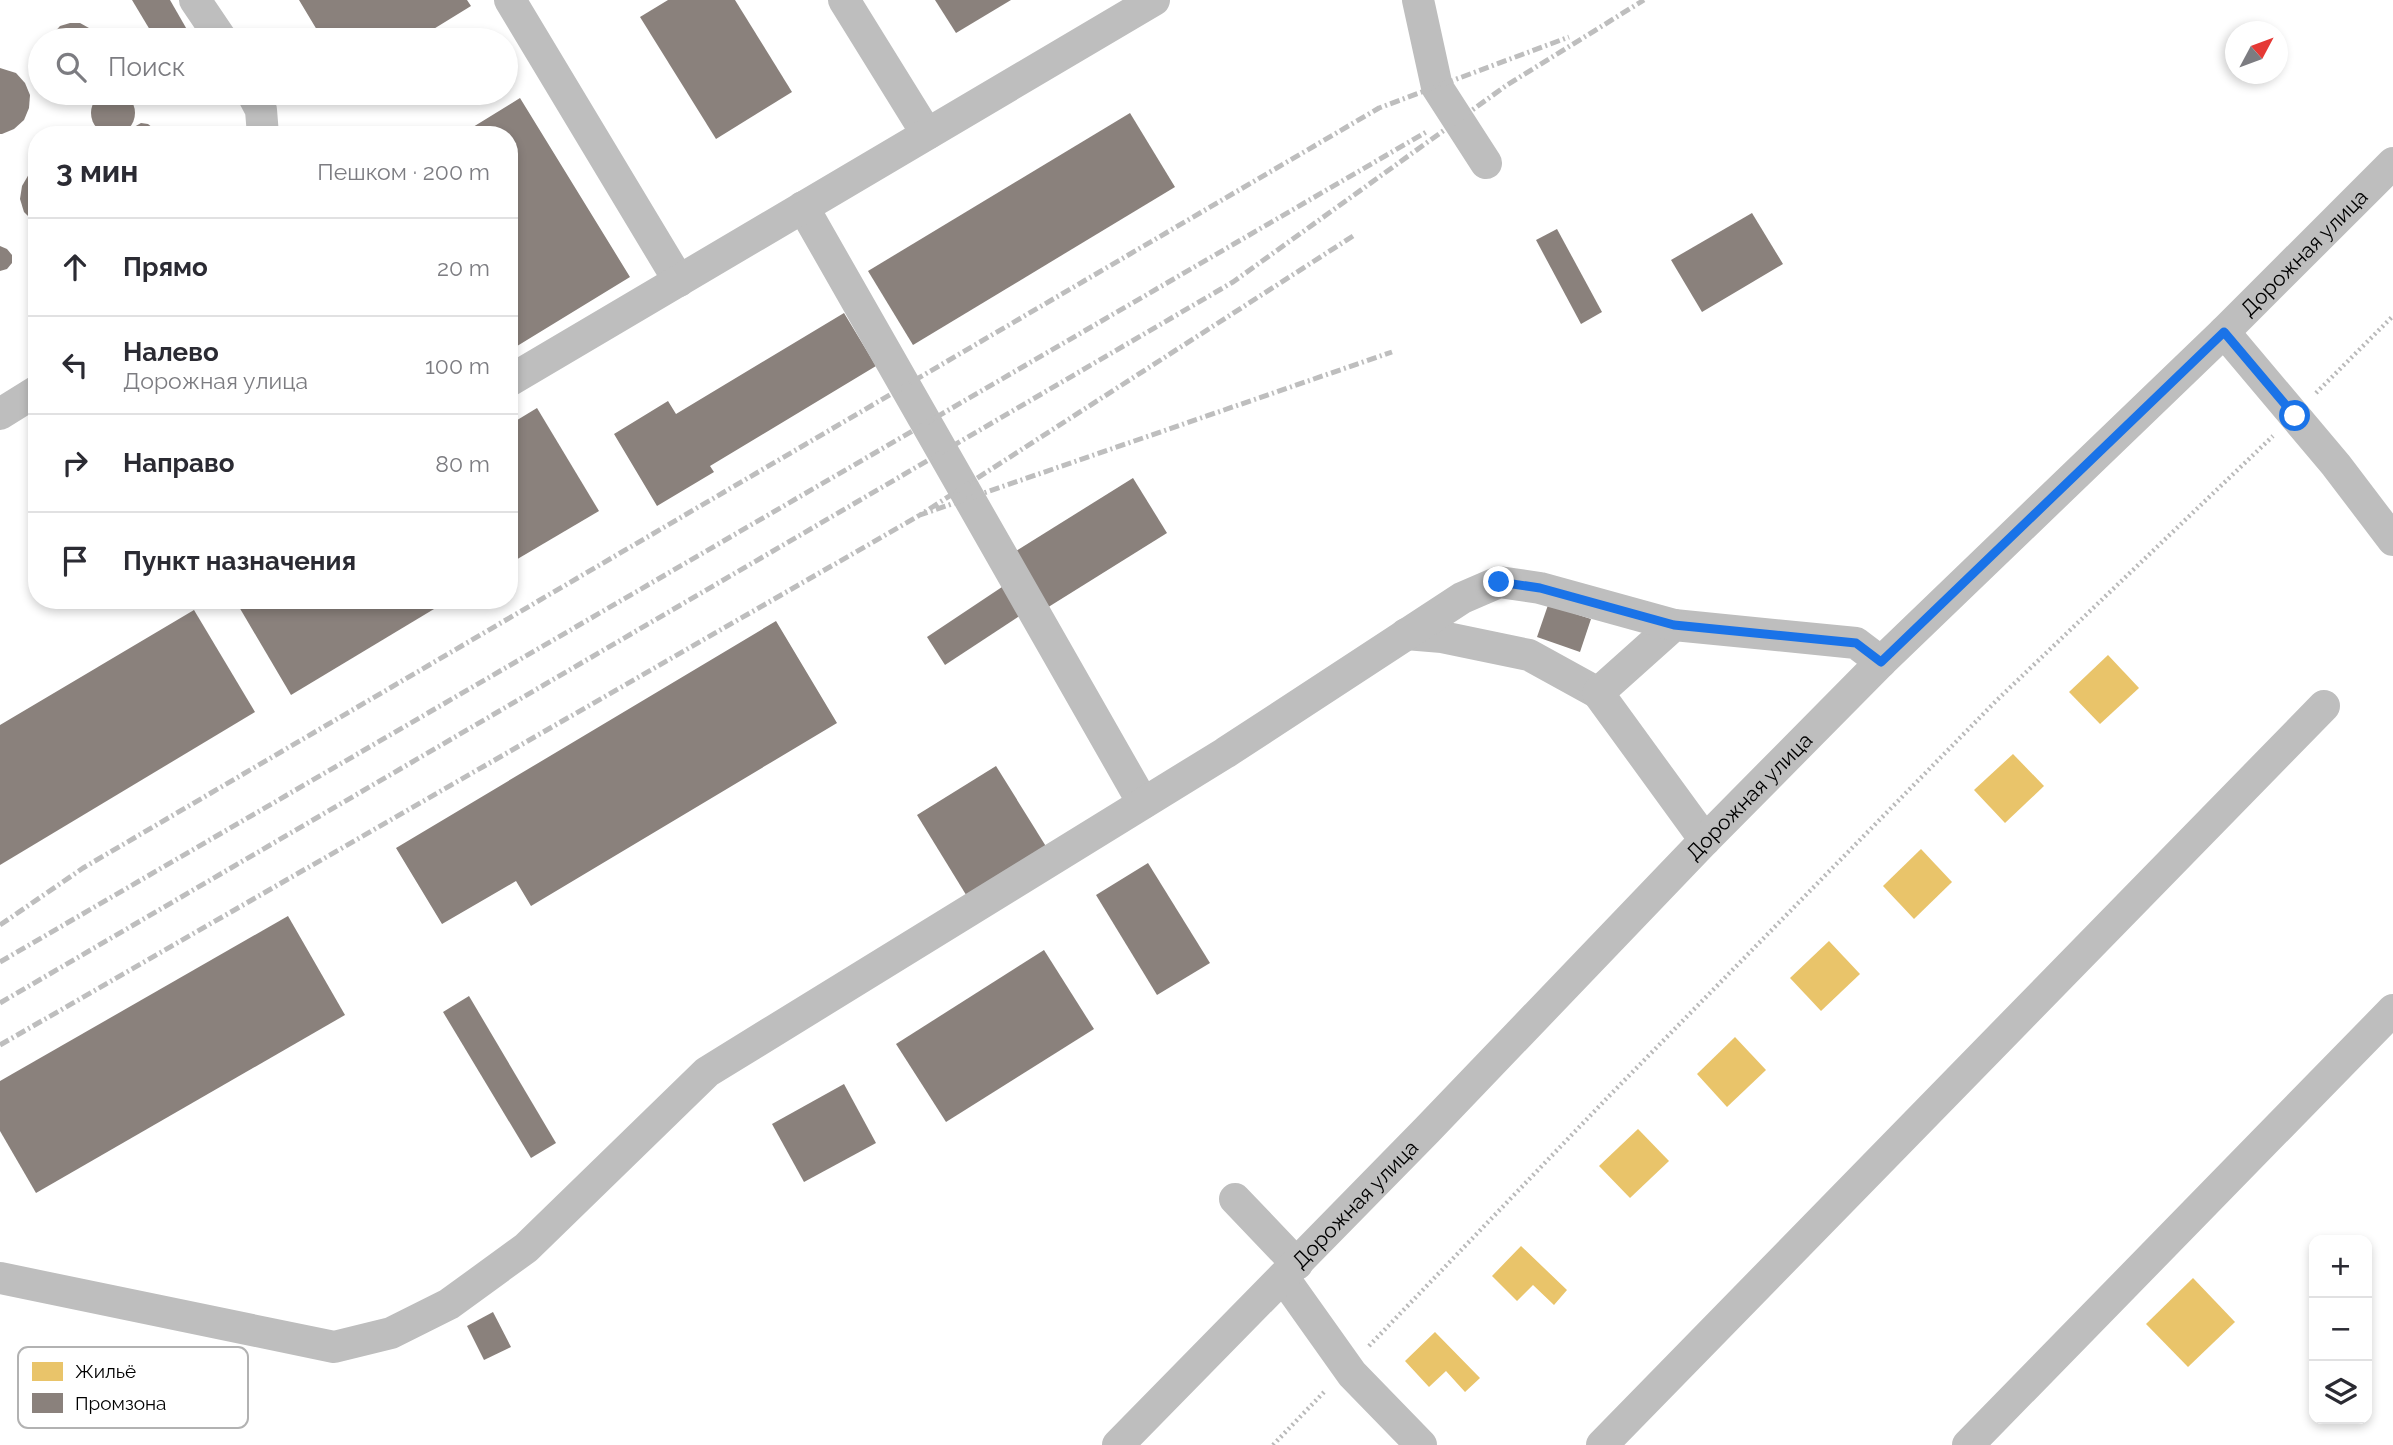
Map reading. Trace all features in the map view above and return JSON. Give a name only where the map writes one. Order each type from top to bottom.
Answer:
[{"type":"street","points":[[195,0],[214,28]]},
{"type":"street","points":[[510,0],[679,281]]},
{"type":"street","points":[[844,0],[927,134]]},
{"type":"street","points":[[518,376],[1154,0]]},
{"type":"street","points":[[1418,0],[1437,87],[1486,163]]},
{"type":"street","points":[[258,105],[262,126]]},
{"type":"street","name":"Дорожная улица","points":[[1118,1445],[1881,662],[2224,332],[2393,163]]},
{"type":"street","points":[[803,207],[1143,803]]},
{"type":"street","points":[[2224,332],[2336,465],[2393,540]]},
{"type":"street","points":[[0,414],[28,397]]},
{"type":"street","points":[[0,1278],[334,1347],[391,1333],[449,1304],[526,1248],[707,1072],[1143,803],[1462,598],[1499,582],[1540,588],[1674,625],[1856,643],[1881,662]]},
{"type":"street","points":[[1598,693],[1674,625]]},
{"type":"street","points":[[1406,634],[1442,637],[1529,655],[1598,693],[1705,840]]},
{"type":"street","points":[[1602,1445],[2324,706]]},
{"type":"street","points":[[1968,1445],[2393,1010]]},
{"type":"street","points":[[1235,1199],[1290,1270],[1348,1368],[1422,1445]]},
{"type":"path","points":[[1273,1445],[1620,1084],[1997,700],[2295,416],[2393,316]]},
{"type":"building: Жильё","points":[[2108,655],[2139,688],[2100,724],[2069,692]]},
{"type":"building: Жильё","points":[[2013,754],[2044,786],[2005,823],[1974,790]]},
{"type":"building: Жильё","points":[[1921,849],[1952,882],[1914,919],[1883,886]]},
{"type":"building: Жильё","points":[[1829,941],[1860,974],[1821,1011],[1790,978]]},
{"type":"building: Жильё","points":[[1735,1037],[1766,1070],[1727,1107],[1697,1074]]},
{"type":"building: Жильё","points":[[1638,1129],[1669,1161],[1630,1198],[1599,1166]]},
{"type":"building: Жильё","points":[[1521,1246],[1567,1290],[1554,1305],[1533,1285],[1517,1301],[1492,1276]]},
{"type":"building: Жильё","points":[[2193,1278],[2235,1322],[2188,1367],[2146,1324]]},
{"type":"building: Жильё","points":[[1435,1332],[1480,1378],[1465,1392],[1446,1371],[1429,1387],[1405,1361]]},
{"type":"building: Промзона","points":[[132,0],[170,0],[186,28],[149,28]]},
{"type":"building: Промзона","points":[[299,0],[467,0],[471,6],[435,28],[316,28]]},
{"type":"building: Промзона","points":[[668,0],[735,0],[792,92],[716,139],[640,17]]},
{"type":"building: Промзона","points":[[935,0],[1011,0],[956,33]]},
{"type":"building: Промзона","points":[[80,23],[89,28],[58,28]]},
{"type":"building: Промзона","points":[[0,68],[16,73],[25,83],[29,105],[24,120],[14,129],[0,134]]},
{"type":"building: Промзона","points":[[520,98],[630,277],[518,345],[518,126],[475,126],[509,105],[518,105]]},
{"type":"building: Промзона","points":[[92,105],[134,105],[134,122],[131,126],[95,126],[92,122]]},
{"type":"building: Промзона","points":[[1130,113],[1175,187],[913,345],[868,271]]},
{"type":"building: Промзона","points":[[28,176],[28,216],[20,199],[22,186]]},
{"type":"building: Промзона","points":[[1752,213],[1783,264],[1702,312],[1671,260]]},
{"type":"building: Промзона","points":[[1557,229],[1602,312],[1581,324],[1536,240]]},
{"type":"building: Промзона","points":[[0,246],[12,255],[12,263],[7,269],[0,271]]},
{"type":"building: Промзона","points":[[844,313],[876,366],[710,466],[714,472],[657,506],[614,434],[668,401],[676,414]]},
{"type":"building: Промзона","points":[[537,408],[599,511],[518,559],[518,420]]},
{"type":"building: Промзона","points":[[1133,478],[1167,533],[1042,611],[1008,556]]},
{"type":"building: Промзона","points":[[1005,585],[1024,613],[945,665],[927,637]]},
{"type":"building: Промзона","points":[[1548,605],[1591,619],[1580,652],[1537,637]]},
{"type":"building: Промзона","points":[[240,609],[434,609],[291,695]]},
{"type":"building: Промзона","points":[[194,610],[255,712],[0,865],[0,725]]},
{"type":"building: Промзона","points":[[776,621],[837,723],[531,906],[516,881],[442,924],[396,848]]},
{"type":"building: Промзона","points":[[996,766],[1047,848],[968,898],[917,815]]},
{"type":"building: Промзона","points":[[1148,863],[1210,963],[1157,995],[1096,895]]},
{"type":"building: Промзона","points":[[288,916],[345,1015],[36,1193],[0,1131],[0,1081]]},
{"type":"building: Промзона","points":[[1044,950],[1094,1029],[946,1122],[896,1044]]},
{"type":"building: Промзона","points":[[469,996],[556,1143],[531,1158],[443,1012]]},
{"type":"building: Промзона","points":[[844,1084],[876,1143],[804,1182],[772,1124]]},
{"type":"building: Промзона","points":[[493,1312],[511,1347],[484,1360],[467,1326]]},
{"type":"railway","points":[[0,1003],[1233,282],[1507,85],[1644,0]]},
{"type":"railway","points":[[0,925],[83,868],[1379,108],[1569,37]]},
{"type":"railway","points":[[0,962],[1428,131]]},
{"type":"railway","points":[[1353,236],[920,515],[1392,352]]},
{"type":"railway","points":[[0,1045],[920,515]]},
{"type":"route","points":[[1499,582],[1540,588],[1674,625],[1856,643],[1881,662],[2224,332],[2295,416]]}]
